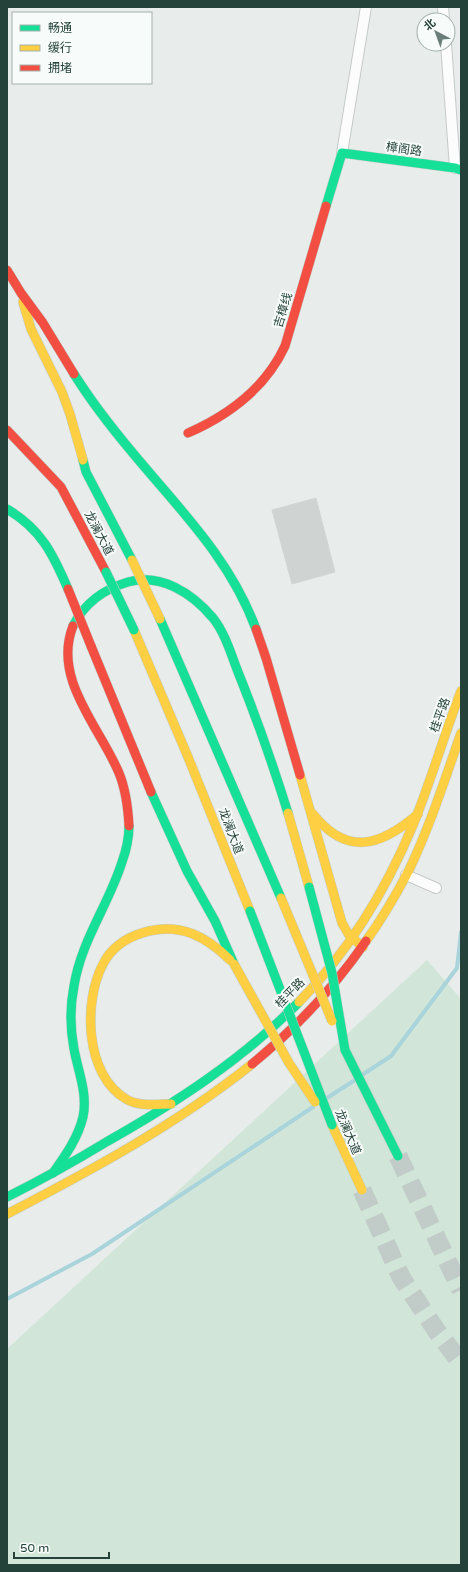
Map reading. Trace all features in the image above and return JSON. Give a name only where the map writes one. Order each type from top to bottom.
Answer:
[{"type":"main road","name":"樟阁路","points":[[342,153],[458,169]]},
{"type":"main road","name":"吉樟线","points":[[188,433],[213,421],[232,407],[263,381],[276,363],[285,346],[342,153]]},
{"type":"main road","points":[[7,270],[21,293],[38,315],[82,386],[132,452],[198,528],[226,568],[249,610],[259,635],[342,923],[346,931],[363,946]]},
{"type":"main road","name":"龙澜大道","points":[[21,293],[28,321],[62,392],[70,414],[86,472],[132,560],[160,619],[231,780],[345,1050],[398,1156]]},
{"type":"main road","name":"龙澜大道","points":[[7,430],[62,487],[134,630],[197,778],[250,911],[332,1126],[362,1190]]},
{"type":"main road","points":[[7,509],[29,523],[44,540],[56,560],[153,797],[182,861],[215,921],[234,964],[289,1063],[332,1126]]},
{"type":"main road","points":[[53,1173],[77,1133],[84,1108],[82,1085],[70,1019],[76,976],[88,938],[119,874],[125,852],[128,826],[128,810],[121,777],[76,690],[67,653],[68,640],[71,629],[79,612],[102,594],[124,583],[144,579],[157,580],[176,587],[199,603],[215,620],[261,731],[287,810],[332,973],[345,1050]]},
{"type":"main road","name":"桂平路","points":[[7,1197],[129,1130],[171,1104],[222,1068],[275,1025],[305,995],[352,937],[386,883],[403,850],[418,814],[461,691]]},
{"type":"main road","points":[[7,1214],[136,1142],[201,1102],[251,1065],[300,1021],[332,986],[363,946],[384,915],[406,875],[432,819],[461,733]]},
{"type":"main road","points":[[310,810],[319,823],[328,831],[342,839],[360,843],[372,842],[388,836],[399,830],[418,814]]},
{"type":"main road","points":[[171,1104],[146,1104],[127,1099],[114,1089],[102,1071],[95,1051],[91,1018],[91,1002],[102,964],[115,949],[132,937],[153,930],[165,929],[181,930],[200,937],[222,952],[234,964]]},
{"type":"street","points":[[342,153],[366,7]]},
{"type":"street","points":[[447,52],[458,169]]},
{"type":"street","points":[[406,875],[436,888]]},
{"type":"green space","points":[[427,960],[461,999],[461,1565],[7,1565],[7,1349]]},
{"type":"building","points":[[316,498],[335,572],[292,584],[272,510]]},
{"type":"waterway","points":[[362,1075],[391,1056],[457,968],[461,932]]},
{"type":"waterway","points":[[327,1098],[355,1080]]},
{"type":"waterway","points":[[7,1299],[92,1254],[313,1107]]},
{"type":"tunnel","points":[[398,1156],[461,1290]]},
{"type":"tunnel","points":[[362,1190],[401,1277],[436,1330],[461,1363]]},
{"type":"traffic: fast","points":[[326,206],[342,153],[461,170]]},
{"type":"traffic: fast","points":[[74,374],[109,423],[185,514],[218,557],[245,603],[256,629]]},
{"type":"traffic: fast","points":[[83,460],[86,472],[132,560]]},
{"type":"traffic: fast","points":[[7,509],[29,525],[45,543],[68,589]]},
{"type":"traffic: fast","points":[[106,572],[134,630]]},
{"type":"traffic: fast","points":[[73,626],[83,611],[96,598],[103,593],[128,582],[152,580],[164,583],[186,593],[196,601],[213,618],[221,630],[252,707],[288,813]]},
{"type":"traffic: fast","points":[[160,619],[281,898]]},
{"type":"traffic: fast","points":[[151,792],[187,871],[215,921],[234,964]]},
{"type":"traffic: fast","points":[[53,1173],[74,1139],[83,1117],[84,1100],[82,1083],[74,1049],[71,1025],[71,1009],[74,986],[78,969],[89,938],[110,893],[123,858],[126,849],[129,826]]},
{"type":"traffic: fast","points":[[309,887],[332,973],[345,1050]]},
{"type":"traffic: fast","points":[[250,911],[332,1125]]},
{"type":"traffic: fast","points":[[7,1197],[83,1156],[184,1095],[232,1061],[278,1023],[299,1002]]},
{"type":"traffic: fast","points":[[345,1050],[398,1156]]},
{"type":"traffic: slow","points":[[23,302],[31,329],[62,392],[83,460]]},
{"type":"traffic: slow","points":[[132,560],[160,619]]},
{"type":"traffic: slow","points":[[134,630],[188,757],[250,911]]},
{"type":"traffic: slow","points":[[299,1002],[317,983],[349,941],[364,919],[391,873],[420,808],[461,691]]},
{"type":"traffic: slow","points":[[366,941],[394,898],[417,853],[437,802],[461,733]]},
{"type":"traffic: slow","points":[[300,775],[342,923],[349,935],[363,947]]},
{"type":"traffic: slow","points":[[288,813],[309,887]]},
{"type":"traffic: slow","points":[[313,814],[326,828],[339,837],[351,841],[364,842],[391,834],[418,814]]},
{"type":"traffic: slow","points":[[281,898],[332,1021]]},
{"type":"traffic: slow","points":[[171,1104],[131,1102],[112,1088],[102,1073],[95,1056],[91,1017],[92,998],[103,964],[110,953],[130,938],[142,933],[168,929],[198,936],[213,945],[230,960]]},
{"type":"traffic: slow","points":[[234,964],[289,1063],[315,1102]]},
{"type":"traffic: slow","points":[[7,1214],[133,1145],[194,1107],[252,1064]]},
{"type":"traffic: slow","points":[[332,1125],[362,1190]]},
{"type":"traffic: jam","points":[[188,433],[218,418],[245,398],[257,387],[277,361],[285,346],[326,206]]},
{"type":"traffic: jam","points":[[7,270],[21,293],[43,323],[74,374]]},
{"type":"traffic: jam","points":[[7,430],[61,487],[106,572]]},
{"type":"traffic: jam","points":[[68,589],[91,646]]},
{"type":"traffic: jam","points":[[73,626],[68,646],[69,665],[73,684],[119,773],[126,799],[129,826]]},
{"type":"traffic: jam","points":[[256,629],[266,658],[300,775]]},
{"type":"traffic: jam","points":[[91,646],[151,792]]},
{"type":"traffic: jam","points":[[252,1064],[314,1007],[341,975],[366,941]]}]
